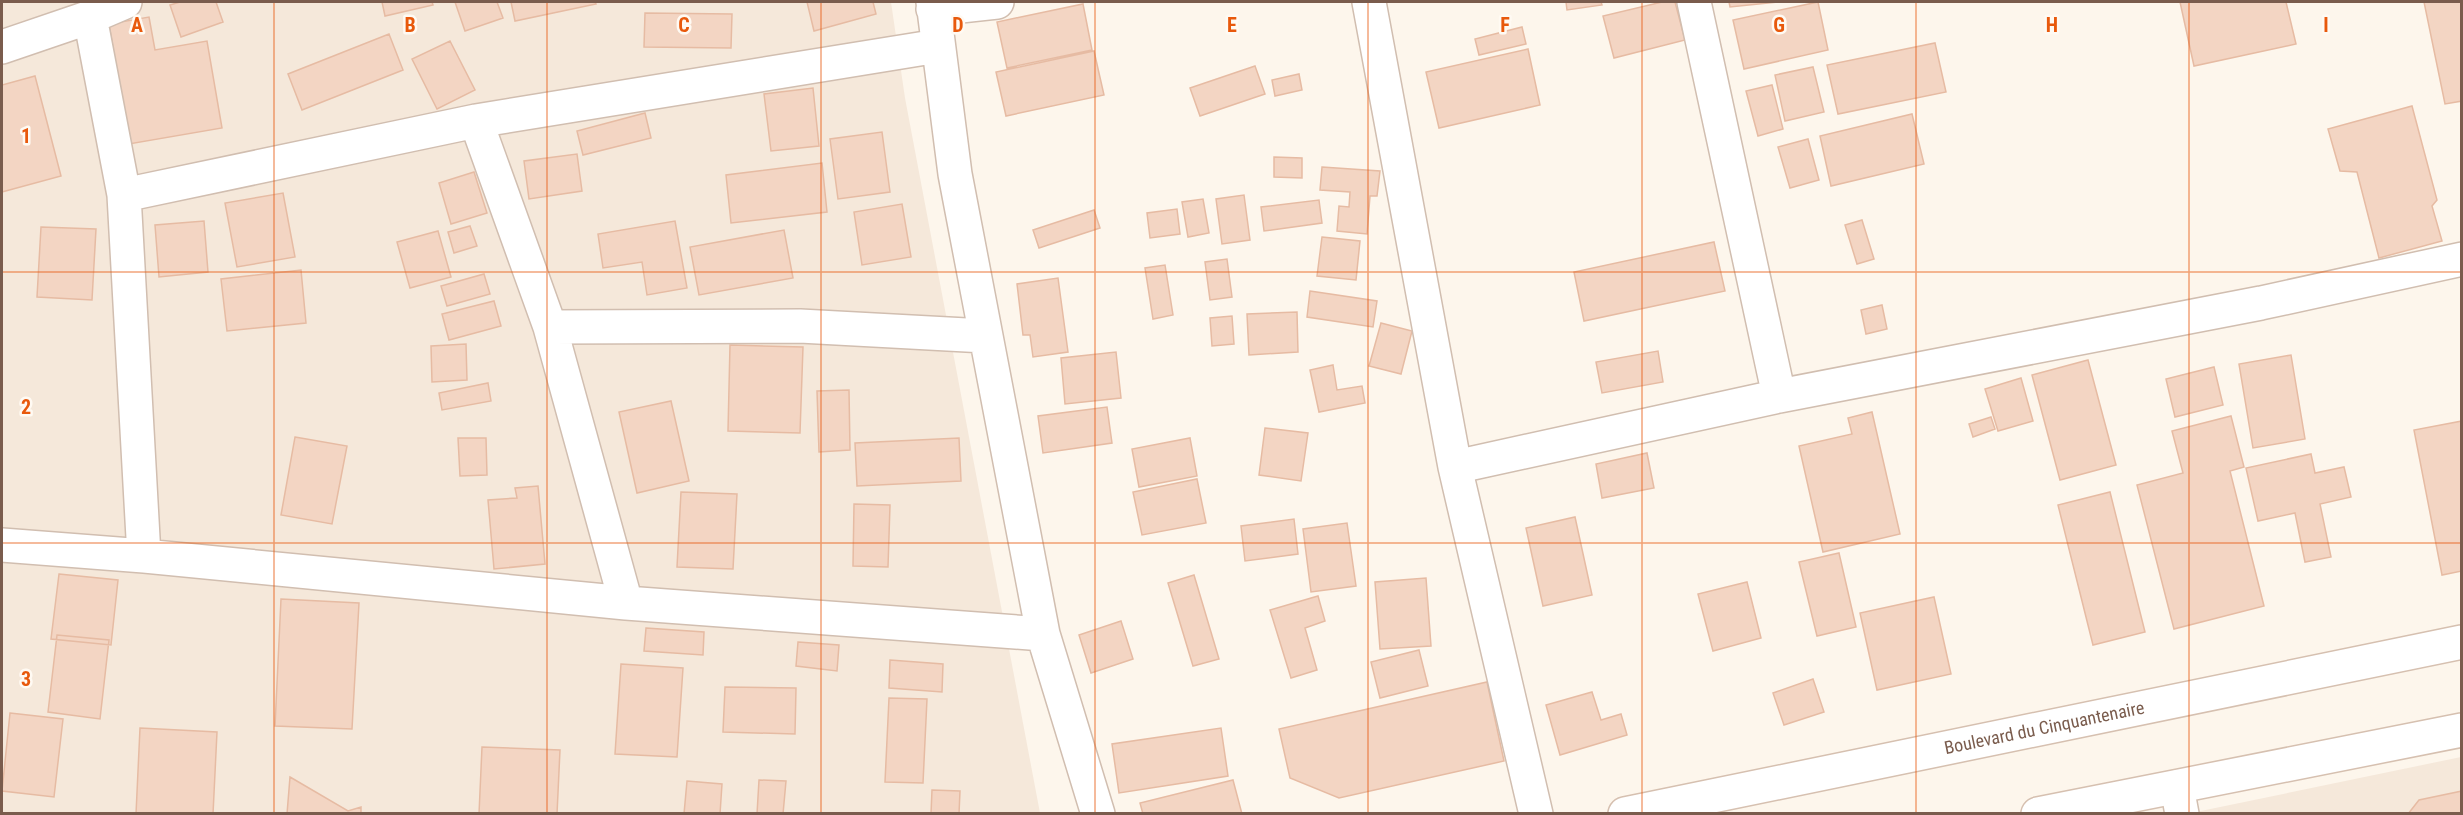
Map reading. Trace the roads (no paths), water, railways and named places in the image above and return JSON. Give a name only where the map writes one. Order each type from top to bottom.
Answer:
[{"type":"street","points":[[2,48],[125,2]]},
{"type":"street","points":[[997,2],[933,5],[955,174],[1042,634],[1098,813]]},
{"type":"street","points":[[1369,2],[1455,467],[1536,813]]},
{"type":"street","points":[[1694,2],[1779,396]]},
{"type":"street","points":[[90,17],[124,195],[144,556]]},
{"type":"street","points":[[124,195],[476,121],[938,45]]},
{"type":"street","points":[[476,121],[550,327],[626,603]]},
{"type":"street","points":[[1455,467],[1779,396],[2261,303],[2462,259]]},
{"type":"street","points":[[550,327],[800,326],[985,336]]},
{"type":"street","points":[[2,545],[144,556],[626,603],[1042,634]]},
{"type":"street","name":"Boulevard du Cinquantenaire","points":[[1625,813],[2462,642]]},
{"type":"street","points":[[2038,813],[2179,800],[2462,730]]}]
